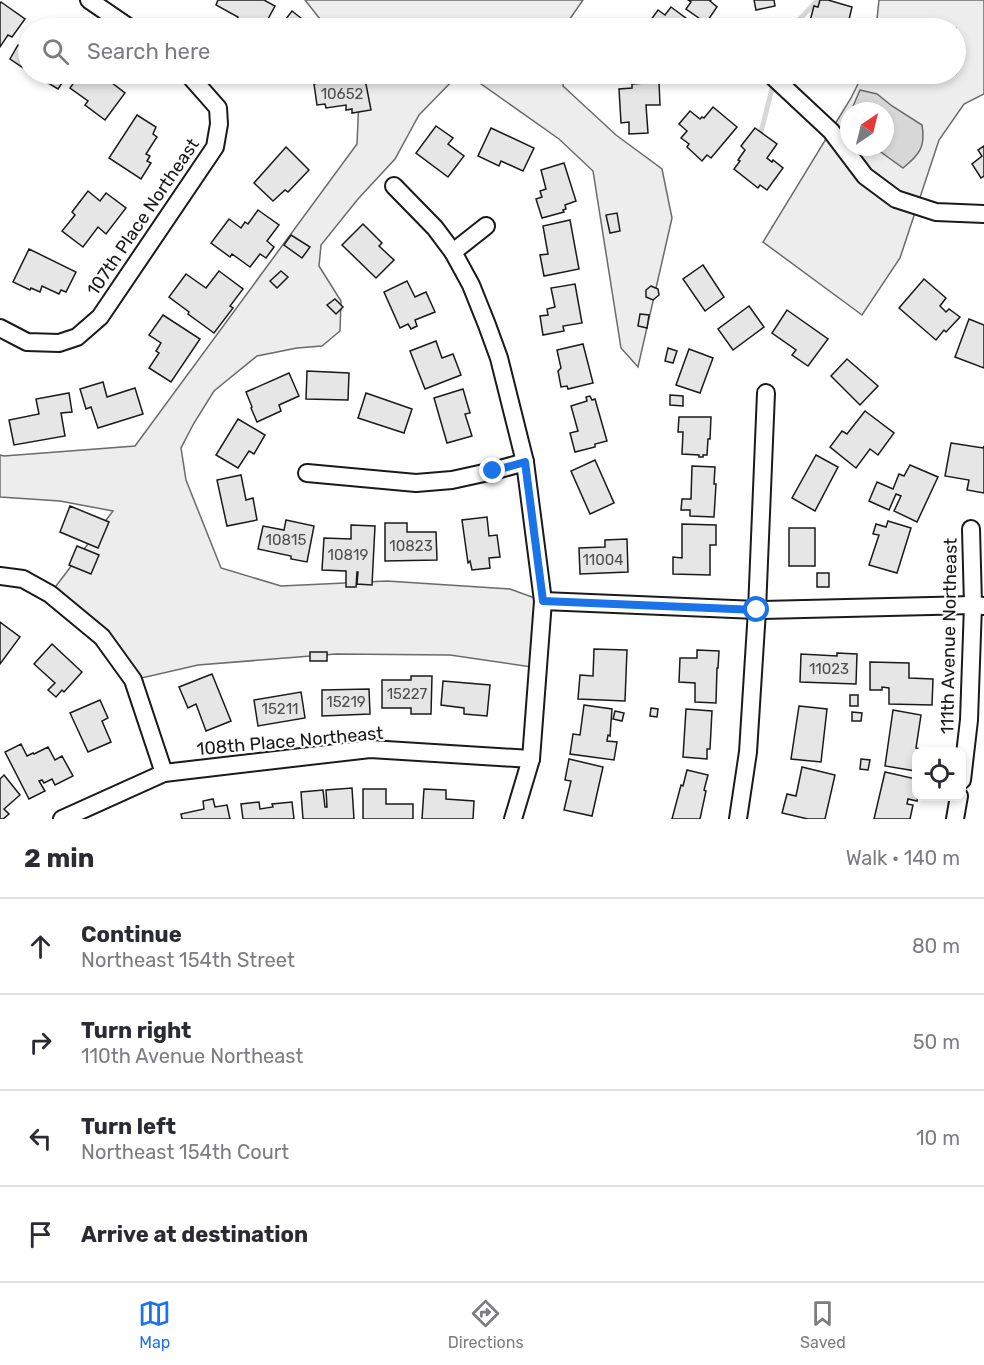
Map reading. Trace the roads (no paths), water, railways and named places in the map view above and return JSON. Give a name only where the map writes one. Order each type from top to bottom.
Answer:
[{"type":"street","points":[[89,0],[115,18]]},
{"type":"street","name":"107th Place Northeast","points":[[0,327],[27,342],[59,343],[77,337],[100,317],[215,147],[219,124],[218,108],[197,84]]},
{"type":"street","points":[[781,84],[831,131],[865,176],[896,199],[936,212],[984,214]]},
{"type":"street","points":[[394,186],[435,228],[453,252],[471,285],[499,358],[525,462],[543,601],[531,759],[513,819]]},
{"type":"street","points":[[453,252],[486,226]]},
{"type":"street","points":[[738,819],[748,752],[757,610],[766,393]]},
{"type":"street","points":[[307,473],[416,483],[452,480],[525,462]]},
{"type":"street","name":"111th Avenue Northeast","points":[[966,747],[979,605],[971,529]]},
{"type":"street","points":[[0,576],[23,579],[50,594],[102,637],[133,680],[165,773]]},
{"type":"street","points":[[543,601],[757,610],[979,605]]},
{"type":"street","name":"108th Place Northeast","points":[[62,819],[165,773],[370,749],[531,759]]},
{"type":"street","points":[[955,819],[958,801]]},
{"type":"waterway","points":[[801,18],[818,0]]},
{"type":"waterway","points":[[761,132],[773,84]]}]
